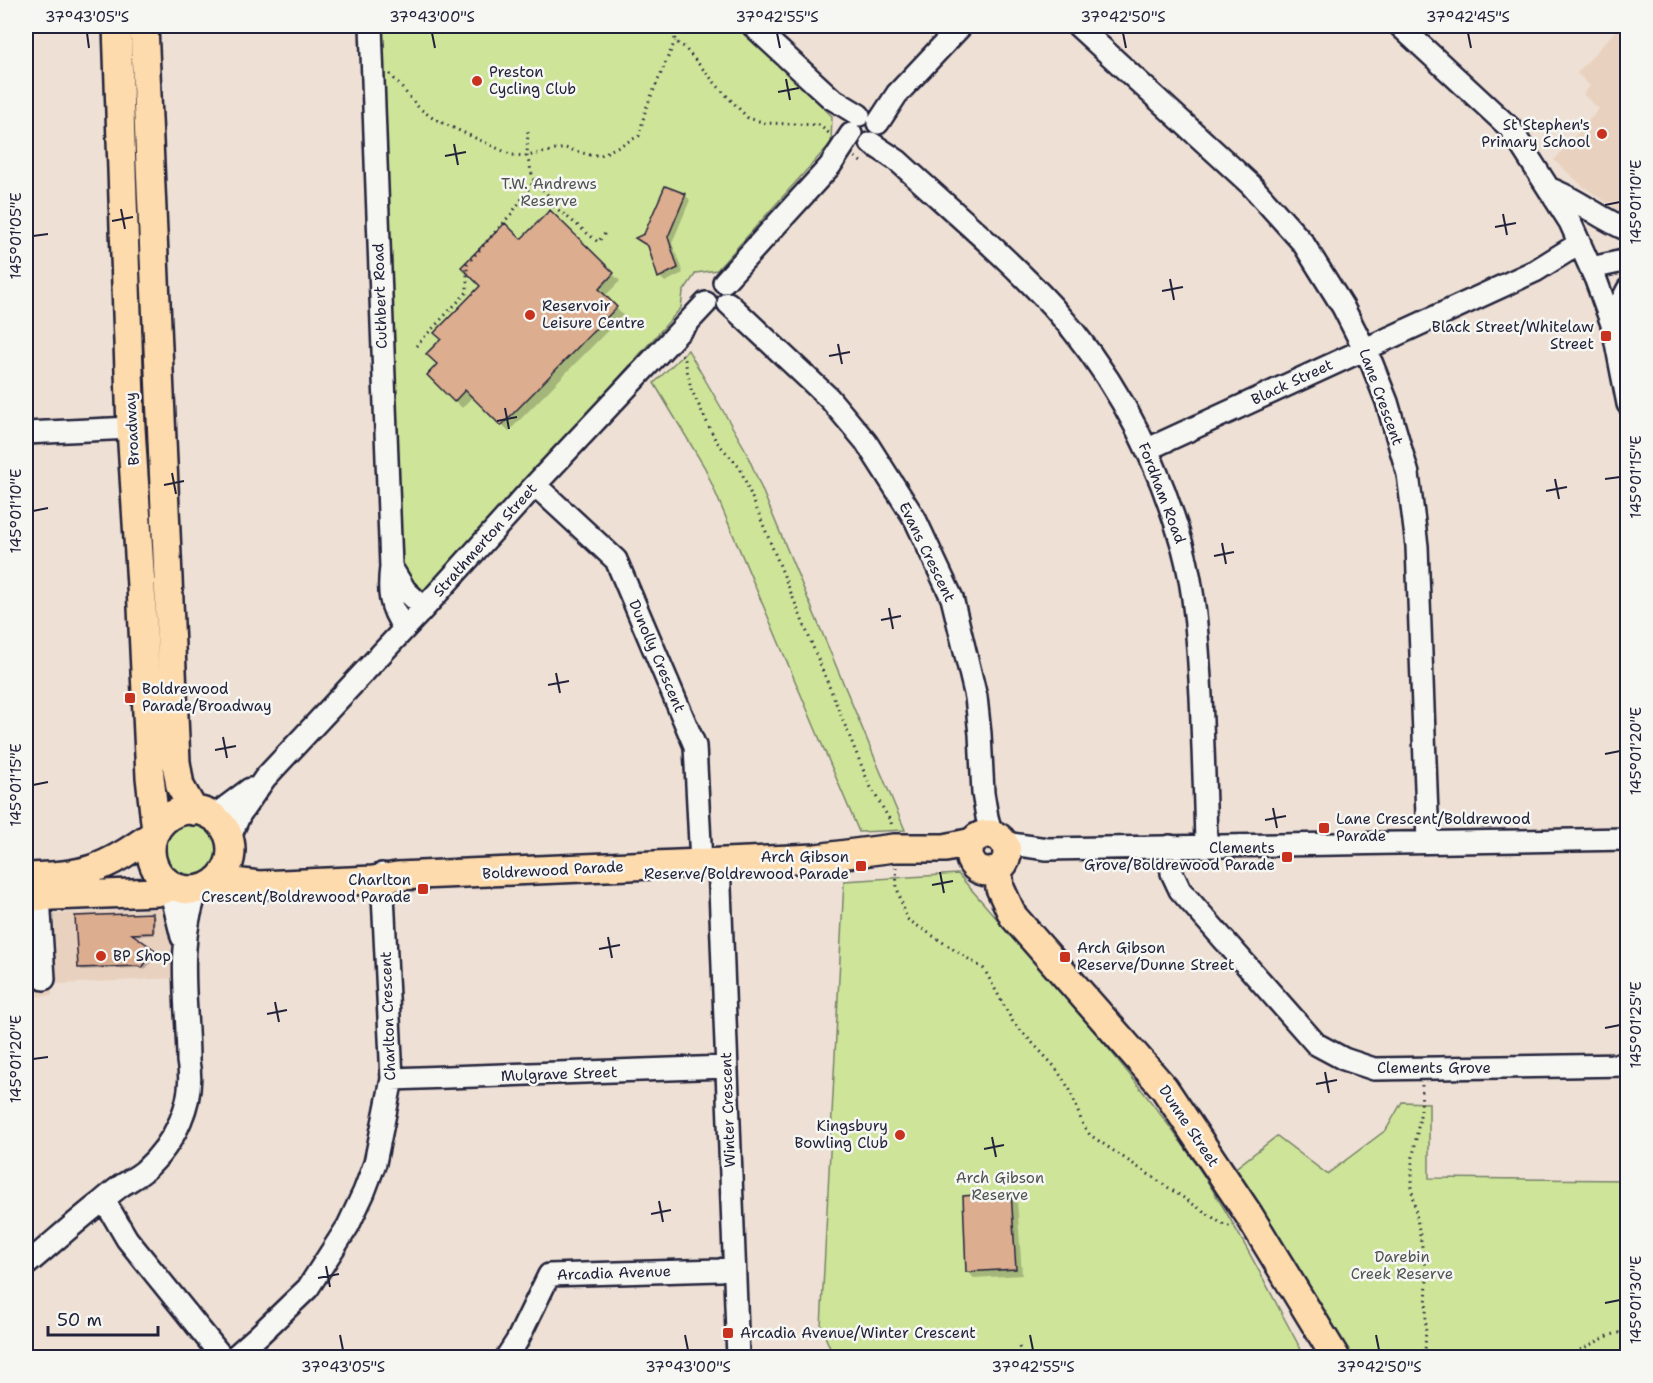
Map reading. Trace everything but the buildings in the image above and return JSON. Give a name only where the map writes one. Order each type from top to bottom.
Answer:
[{"type":"main road","name":"Broadway","points":[[117,26],[131,428],[155,833]]},
{"type":"main road","name":"Broadway","points":[[144,34],[176,762],[180,786],[202,813]]},
{"type":"main road","points":[[118,54],[144,34]]},
{"type":"main road","points":[[141,586],[167,568]]},
{"type":"main road","points":[[41,888],[92,869],[125,853],[155,833],[172,815],[202,813],[221,825],[230,843],[227,865],[191,885],[160,875],[155,868],[151,851],[155,833]]},
{"type":"main road","name":"Boldrewood Parade","points":[[230,843],[258,869],[280,875],[388,876]]},
{"type":"main road","name":"Boldrewood Parade","points":[[41,888],[157,892],[191,885],[259,885],[388,876],[895,854],[946,857],[987,852]]},
{"type":"main road","name":"Dunne Street","points":[[987,852],[1013,916],[1164,1088],[1249,1215],[1336,1358]]},
{"type":"street","name":"Cuthbert Road","points":[[371,26],[391,567],[388,591],[396,617],[404,628]]},
{"type":"street","name":"Fordham Road","points":[[753,26],[831,98],[862,131],[898,161],[1053,307],[1111,384],[1148,449],[1167,497],[1183,550],[1198,635],[1206,845]]},
{"type":"street","points":[[724,282],[961,26]]},
{"type":"street","name":"Lane Crescent","points":[[1078,26],[1251,185],[1303,243],[1344,307],[1365,348],[1387,402],[1408,474],[1416,536],[1428,842]]},
{"type":"street","points":[[1400,26],[1510,128],[1570,222],[1613,327],[1628,404]]},
{"type":"street","points":[[1550,189],[1567,195],[1628,230]]},
{"type":"street","name":"Black Street","points":[[1148,449],[1535,271],[1588,262],[1628,260]]},
{"type":"street","name":"Black Street","points":[[1588,262],[1628,270]]},
{"type":"street","points":[[716,280],[724,282],[728,285],[731,294],[728,303],[715,308],[706,303],[703,291],[708,283],[716,280]]},
{"type":"street","points":[[1613,327],[1617,310],[1628,289]]},
{"type":"street","name":"Strathmerton Street","points":[[230,843],[240,814],[265,778],[706,303]]},
{"type":"street","name":"Evans Crescent","points":[[728,303],[830,398],[866,442],[915,519],[952,598],[976,697],[987,852]]},
{"type":"street","points":[[26,433],[131,428]]},
{"type":"street","name":"Dunolly Crescent","points":[[535,485],[616,560],[695,746],[710,863]]},
{"type":"street","points":[[391,567],[405,590],[424,608]]},
{"type":"street","name":"Strathmerton Street","points":[[202,813],[222,810],[265,778]]},
{"type":"street","name":"Boldrewood Parade","points":[[987,852],[1206,845],[1628,839]]},
{"type":"street","name":"Clements Grove","points":[[1170,846],[1172,873],[1180,890],[1316,1044],[1344,1059],[1374,1069],[1628,1065]]},
{"type":"street","name":"Winter Crescent","points":[[710,863],[726,1067],[738,1358]]},
{"type":"street","name":"Charlton Crescent","points":[[232,1358],[308,1288],[348,1226],[375,1163],[392,1079],[388,876]]},
{"type":"street","points":[[26,1265],[122,1185],[142,1173],[160,1155],[173,1137],[181,1120],[191,1087],[184,949],[191,906],[191,885]]},
{"type":"street","points":[[41,888],[44,979]]},
{"type":"street","name":"Mulgrave Street","points":[[392,1079],[726,1067]]},
{"type":"street","points":[[99,1204],[223,1358]]},
{"type":"street","name":"Arcadia Avenue","points":[[506,1358],[517,1341],[549,1275],[720,1270],[734,1266]]},
{"type":"path","points":[[386,66],[390,75],[419,108],[434,119],[512,155],[527,156],[565,148],[590,155],[601,155],[639,136],[646,108],[675,41],[674,26]]},
{"type":"path","points":[[675,41],[684,47],[722,92],[748,118],[766,123],[819,125],[862,131]]},
{"type":"path","points":[[528,130],[527,156],[534,181],[553,200],[550,203],[598,242],[607,231]]},
{"type":"path","points":[[416,346],[467,292],[468,264],[512,213],[534,181]]},
{"type":"path","points":[[673,337],[685,360],[691,389],[716,441],[740,468],[869,784],[891,822],[897,888],[907,919],[984,969],[1013,1022],[1055,1067],[1070,1090],[1083,1125],[1090,1135],[1224,1225],[1235,1227],[1244,1222],[1249,1215]]},
{"type":"path","points":[[1422,1085],[1421,1110],[1412,1162],[1412,1191],[1427,1274],[1425,1358]]},
{"type":"path","points":[[1564,1358],[1610,1335],[1628,1331]]},
{"type":"path","points":[[1019,1347],[1024,1358]]},
{"type":"shaded area","name":"St Stephen's Primary School","points":[[1620,26],[1628,26],[1627,216],[1584,187],[1554,160],[1599,109],[1583,94],[1590,86],[1577,73]]},
{"type":"shaded area","points":[[172,908],[176,978],[57,984],[54,914]]},
{"type":"shaded area","points":[[47,912],[52,996],[26,997],[26,913]]},
{"type":"green space","name":"T.W. Andrews Reserve","points":[[378,26],[738,26],[832,116],[831,143],[717,270],[696,273],[683,292],[681,308],[409,613],[401,606]]},
{"type":"green space","points":[[139,129],[157,547],[148,568],[132,168]]},
{"type":"green space","points":[[688,350],[745,449],[905,830],[859,832],[705,468],[654,383]]},
{"type":"green space","points":[[185,820],[195,820],[210,828],[216,837],[218,848],[216,859],[210,868],[195,876],[185,876],[174,871],[167,864],[162,853],[162,843],[167,832],[174,825]]},
{"type":"green space","name":"Arch Gibson Reserve","points":[[958,874],[1136,1082],[1190,1155],[1236,1229],[1305,1357],[834,1357],[821,1327],[844,881]]},
{"type":"green space","name":"Darebin Creek Reserve","points":[[1402,1102],[1429,1103],[1429,1178],[1627,1180],[1627,1357],[1349,1357],[1233,1170],[1277,1136],[1327,1174],[1386,1130]]},
{"type":"place","name":"Preston Cycling Club","points":[[477,81]]},
{"type":"place","name":"St Stephen's Primary School","points":[[1602,134]]},
{"type":"place","name":"Reservoir Leisure Centre","points":[[530,315]]},
{"type":"place","name":"Black Street/Whitelaw Street","points":[[1606,336]]},
{"type":"place","name":"Boldrewood Parade/Broadway","points":[[130,698]]},
{"type":"place","name":"Lane Crescent/Boldrewood Parade","points":[[1324,828]]},
{"type":"place","name":"Clements Grove/Boldrewood Parade","points":[[1287,857]]},
{"type":"place","name":"Arch Gibson Reserve/Boldrewood Parade","points":[[861,866]]},
{"type":"place","name":"Charlton Crescent/Boldrewood Parade","points":[[423,889]]},
{"type":"place","name":"BP Shop","points":[[101,956]]},
{"type":"place","name":"Arch Gibson Reserve/Dunne Street","points":[[1065,957]]},
{"type":"place","name":"Kingsbury Bowling Club","points":[[900,1135]]},
{"type":"place","name":"Arcadia Avenue/Winter Crescent","points":[[728,1333]]}]
